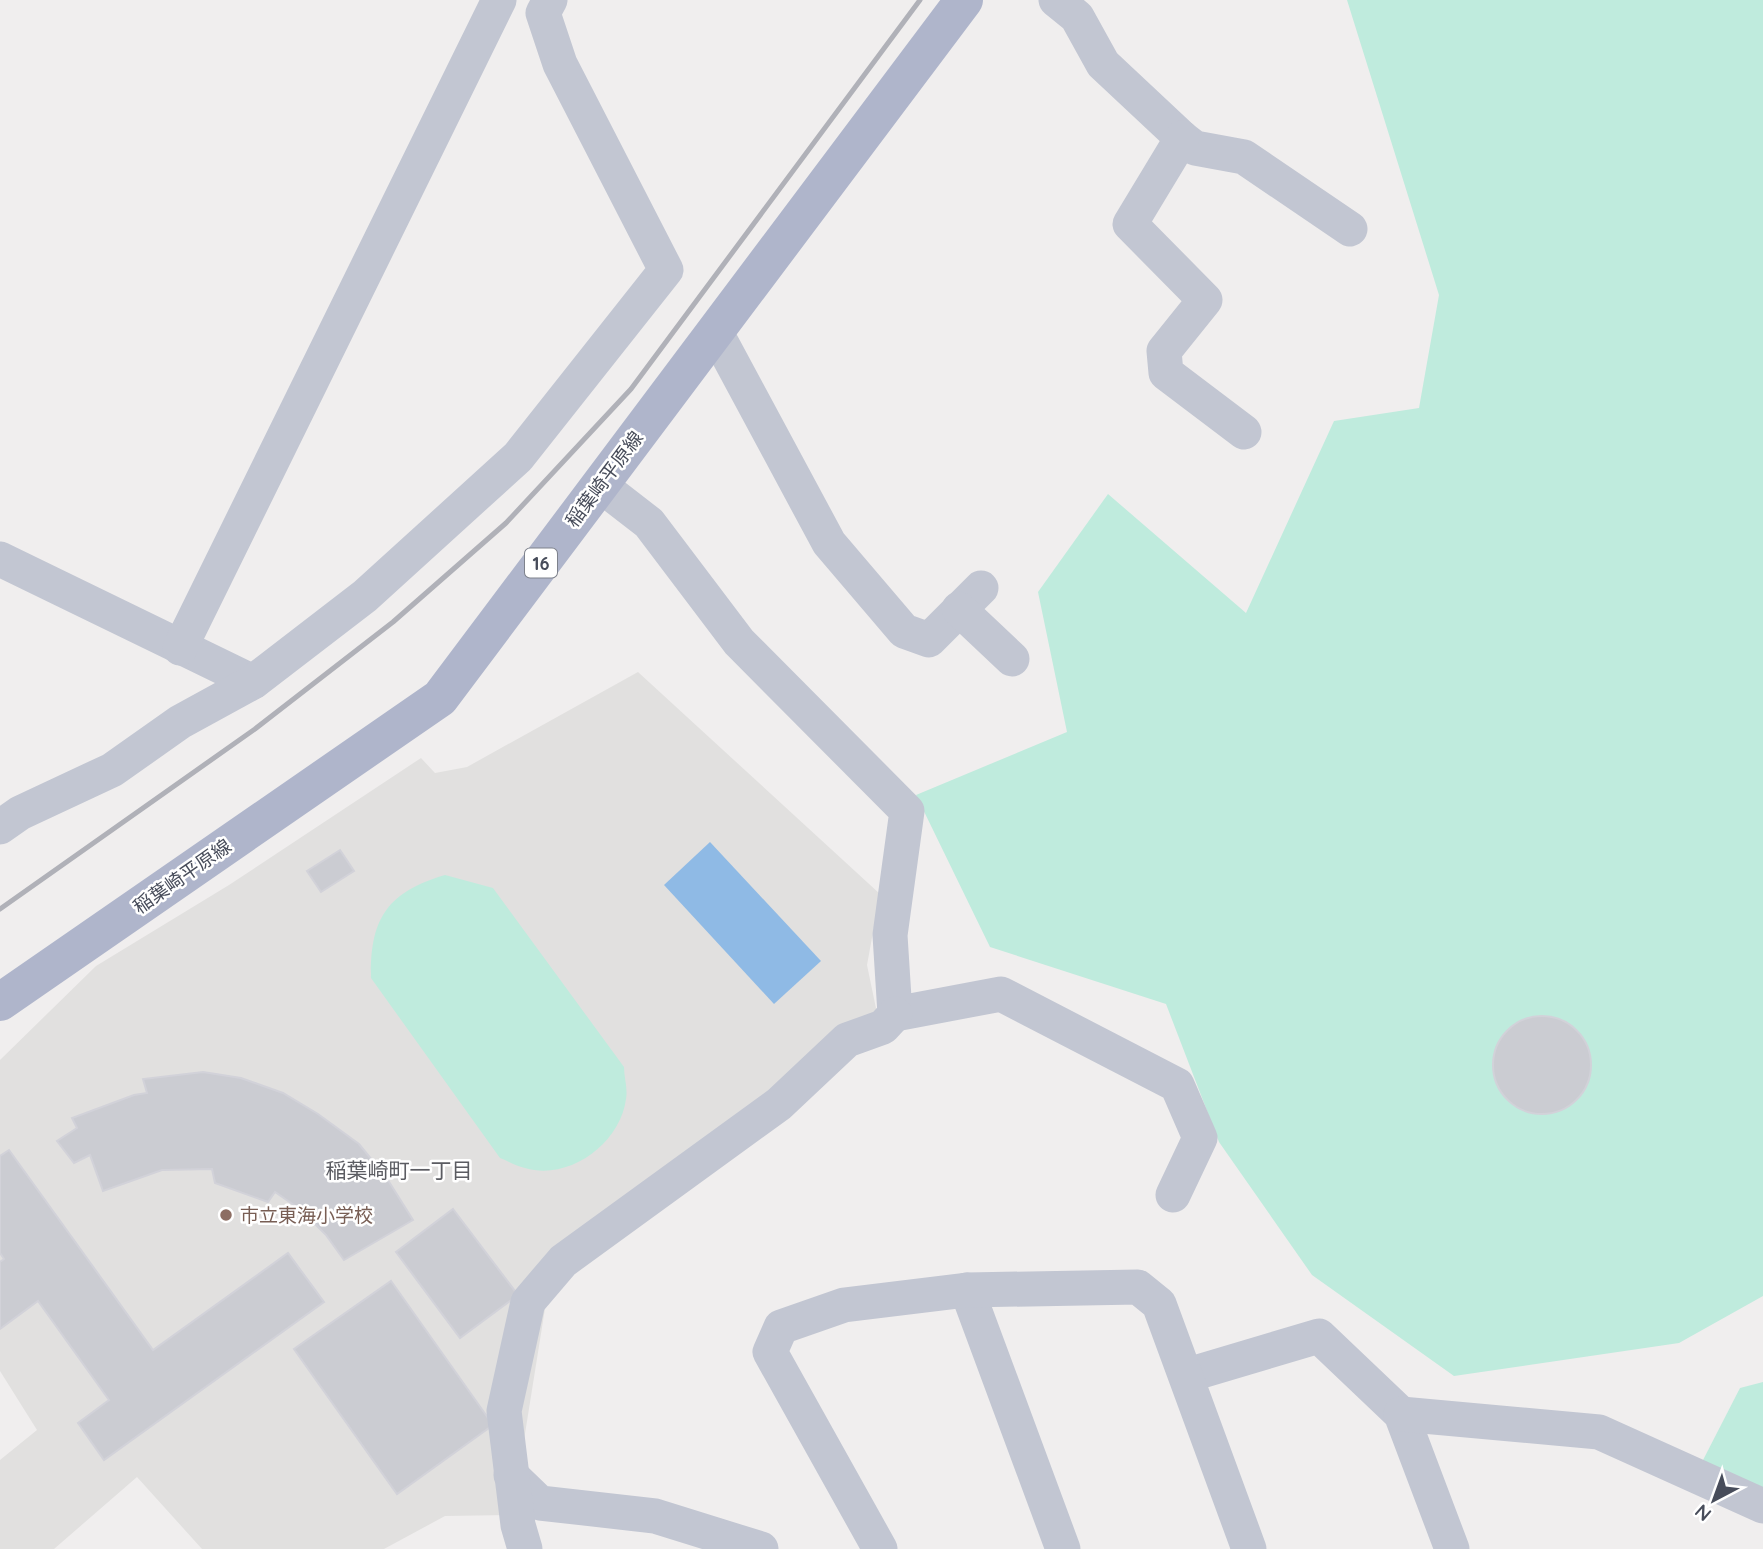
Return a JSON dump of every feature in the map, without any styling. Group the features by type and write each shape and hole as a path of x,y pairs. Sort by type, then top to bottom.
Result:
{"main road":[{"name":"稲葉崎平原線","path":"0,1002 440,698 964,0"}],"street":[{"path":"180,648 499,0"},
{"path":"7,814 112,770 180,722 253,682 365,596 518,457 666,270 560,64 543,13 550,0"},
{"path":"1056,0 1077,17 1103,64 1181,138 1195,148 1244,157 1350,229"},
{"path":"1181,138 1130,224 1205,300 1164,351 1166,373 1244,432"},
{"path":"715,331 829,543 904,631 929,640 970,599 1012,659"},
{"path":"600,485 649,523 739,642 907,811 890,934 895,1014"},
{"path":"0,559 253,682"},
{"path":"525,1549 511,1475 504,1412 528,1302 534,1292 563,1261 779,1104 847,1040 883,1027 895,1014 1001,994 1177,1085 1200,1138 1173,1195"},
{"path":"880,1549 770,1352 781,1327 844,1305 967,1290 1138,1287 1159,1304 1188,1375 1249,1549"},
{"path":"967,1290 1063,1549"},
{"path":"1188,1375 1319,1336 1401,1414 1452,1549"},
{"path":"1401,1414 1599,1432 1763,1506"},
{"path":"511,1475 540,1503 654,1516 761,1549"}],"shaded area":[{"path":"638,672 880,894 867,965 878,1018 547,1296 512,1515 445,1516 384,1549 202,1549 137,1477 54,1549 0,1549 0,1460 37,1430 0,1371 0,1060 96,966 229,885 421,758 435,773 467,767"}],"green space":[{"path":"1347,0 1763,0 1763,1296 1679,1343 1454,1376 1312,1275 1219,1142 1166,1004 990,947 916,795 1067,732 1038,592 1108,494 1246,613 1334,421 1419,408 1439,295"},
{"path":"445,875 493,888 624,1067 626,1095 622,1115 614,1131 590,1155 575,1164 542,1171 500,1158 371,978 374,939 386,911 409,890"},
{"path":"1763,1382 1763,1489 1702,1462 1740,1388"}],"water":[{"path":"710,842 821,961 774,1004 664,885"}],"building":[{"path":"340,850 354,871 321,892 307,871"},
{"path":"1542,1016 1561,1019 1577,1030 1588,1046 1591,1065 1588,1084 1577,1100 1561,1111 1542,1114 1523,1111 1507,1100 1496,1084 1493,1065 1496,1046 1507,1030 1523,1019"},
{"path":"203,1072 241,1078 283,1093 318,1114 359,1144 386,1177 413,1220 344,1260 326,1235 301,1210 275,1192 268,1202 215,1183 212,1169 162,1170 103,1191 90,1155 74,1163 57,1141 77,1128 72,1118 134,1095 147,1093 143,1079"},
{"path":"9,1150 153,1350 288,1253 324,1302 104,1460 78,1423 109,1400 38,1301 0,1329 0,1262 4,1259 0,1253 0,1156"},
{"path":"453,1209 518,1295 460,1338 396,1252"},
{"path":"391,1281 493,1425 397,1494 294,1349"}],"railway":[{"path":"0,909 255,729 393,622 506,523 631,389 920,0"}],"place":[{"name":"市立東海小学校","path":"226,1215"}],"district":[{"name":"稲葉崎町一丁目","path":"399,1170"}]}
